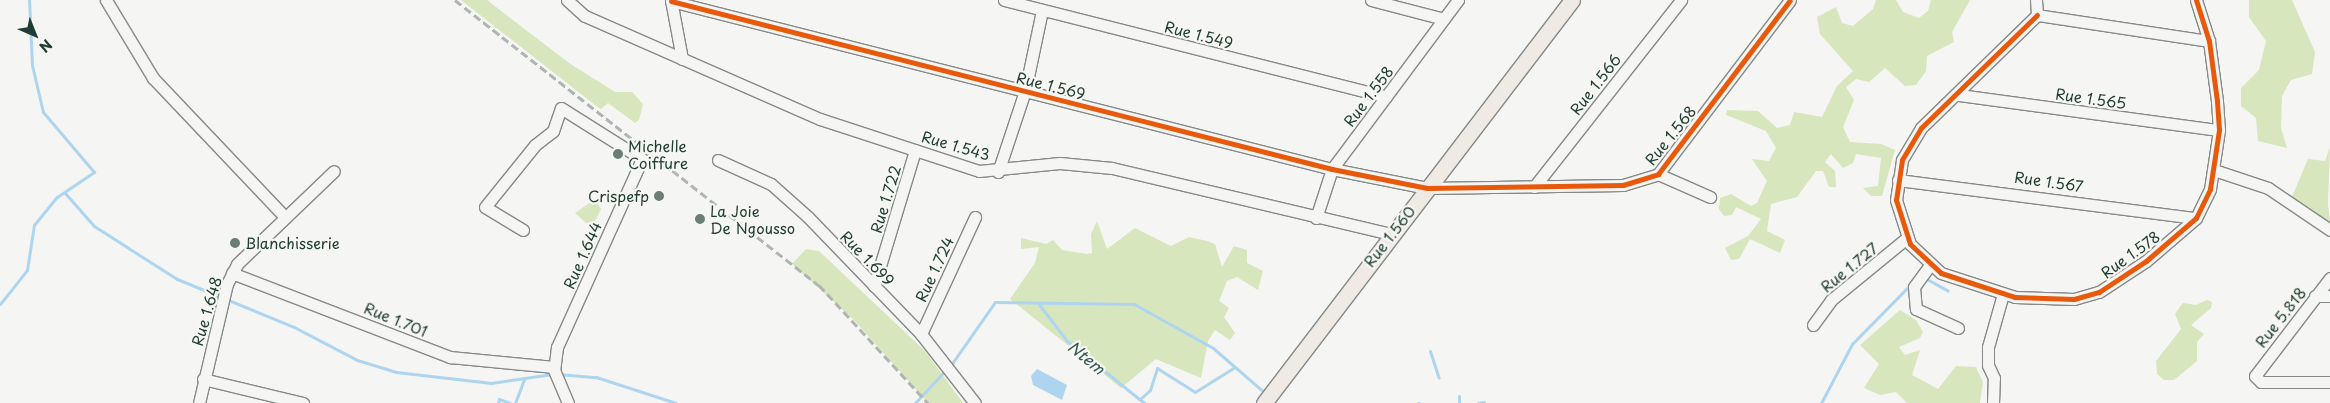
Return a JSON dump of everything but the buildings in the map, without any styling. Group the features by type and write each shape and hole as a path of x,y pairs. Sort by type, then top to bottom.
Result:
{"main road":[{"name":"Rue 1.560","path":"1264,403 1391,234 1572,0"}],"street":[{"path":"106,0 153,78 284,216"},
{"name":"Rue 1.543","path":"567,0 585,16 820,119 979,170 998,172 1060,163 1112,168 1316,218 1391,234"},
{"path":"582,0 585,16"},
{"path":"671,0 682,60"},
{"name":"Rue 1.569","path":"671,0 1332,169 1427,188"},
{"name":"Rue 1.549","path":"1004,0 1386,97"},
{"path":"1372,0 1444,19"},
{"name":"Rue 1.558","path":"1316,218 1332,169 1458,0"},
{"name":"Rue 1.566","path":"1534,187 1681,0"},
{"name":"Rue 1.568","path":"1427,188 1623,185 1658,174 1790,0"},
{"path":"2036,0 2037,15 2209,41"},
{"name":"Rue 1.578","path":"2037,15 1916,136 1902,160 1896,200 1908,237 1930,265 1960,282 2003,294 2074,300 2099,292 2125,278 2196,218 2210,189 2219,130 2209,41 2196,0"},
{"path":"998,172 1025,91 1042,10"},
{"name":"Rue 1.565","path":"1959,95 2219,130"},
{"name":"Rue 1.644","path":"523,230 485,207 535,145 553,131 561,108 642,159 557,347 555,372"},
{"name":"Rue 1.722","path":"874,286 915,150"},
{"name":"Rue 1.699","path":"718,160 771,184 921,334 975,403"},
{"path":"2214,170 2268,188 2330,230"},
{"name":"Rue 1.648","path":"199,403 203,379 232,273 254,242 334,171"},
{"path":"1658,174 1710,197"},
{"name":"Rue 1.567","path":"1898,180 2196,218"},
{"name":"Rue 1.724","path":"921,334 975,217"},
{"name":"Rue 1.727","path":"1813,325 1831,300 1908,237"},
{"path":"1930,265 1914,287 1916,309 1958,328"},
{"name":"Rue 1.701","path":"232,273 450,357 555,372"},
{"name":"Rue 5.818","path":"2330,278 2255,376 2261,382 2330,382"},
{"path":"1993,403 1994,378 1988,365 1988,347 2003,294"},
{"path":"2315,296 2330,296"},
{"path":"555,372 568,403"},
{"path":"203,379 303,403"}],"green space":[{"path":"461,0 487,0 569,63 615,92 632,92 643,104 639,120 635,123 608,103 601,109 595,105"},
{"path":"1876,0 1896,0 1903,12 1919,18 1928,11 1931,0 1970,0 1952,32 1954,42 1927,56 1926,71 1916,85 1905,86 1885,68 1869,82 1856,79 1846,87 1854,100 1843,127 1850,142 1881,144 1895,150 1882,196 1871,196 1863,188 1878,186 1881,158 1856,154 1853,163 1843,168 1831,154 1825,162 1835,171 1836,187 1829,187 1823,171 1816,171 1797,197 1771,204 1767,231 1785,240 1780,253 1750,239 1739,259 1731,260 1725,248 1748,236 1761,219 1736,207 1732,215 1724,216 1719,209 1720,198 1731,194 1751,206 1757,203 1767,181 1752,159 1769,161 1776,148 1766,131 1726,115 1727,110 1758,111 1777,128 1790,125 1794,112 1822,117 1837,86 1853,71 1820,34 1817,17 1836,7 1842,23 1853,26 1873,9"},
{"path":"2249,0 2292,0 2315,52 2312,74 2291,80 2282,96 2281,128 2287,148 2258,141 2256,118 2241,106 2241,88 2259,70 2266,41 2249,17"},
{"path":"2330,147 2328,204 2330,223 2291,199 2308,159 2325,161"},
{"path":"595,199 601,209 595,221 586,223 575,213"},
{"path":"1097,221 1107,249 1135,228 1171,246 1189,237 1215,244 1222,267 1234,246 1247,250 1247,263 1263,271 1258,290 1237,277 1227,281 1219,301 1229,308 1224,317 1235,333 1230,340 1215,330 1208,341 1201,378 1156,359 1121,388 1010,299 1035,263 1039,247 1021,249 1021,238 1046,244 1053,240 1062,250 1092,253 1091,234"},
{"path":"806,249 819,251 925,351 963,403 928,403 855,321 792,264"},
{"path":"2207,300 2212,302 2211,308 2191,325 2204,334 2197,342 2197,361 2174,380 2164,380 2157,374 2156,361 2181,329 2175,314 2183,303 2196,305"},
{"path":"1900,310 1916,320 1923,332 1920,338 1899,347 1905,355 1920,350 1912,375 1938,389 1956,366 1976,367 1983,382 1980,403 1907,403 1896,392 1880,395 1864,388 1879,364 1860,345"}],"water":[{"path":"1037,369 1067,385 1062,400 1033,385 1031,376"}],"waterway":[{"path":"0,304 27,270 34,225 57,197 94,172 43,112 32,65 29,0"},
{"path":"65,193 94,226 177,279 294,327 357,360 396,372 491,383 552,374"},
{"path":"1925,278 1948,291"},
{"path":"1821,403 1852,344 1912,283"},
{"path":"915,403 953,362 995,302 1134,304 1213,348 1265,393"},
{"name":"Ntem","path":"1038,303 1067,341 1144,403"},
{"path":"1430,351 1439,378"},
{"path":"1140,399 1150,390 1157,368 1195,392 1235,367"},
{"path":"558,374 596,377 676,403"},
{"path":"515,403 524,380"},
{"path":"1459,396 1459,403"},
{"path":"498,403 499,399 510,403"},
{"path":"1478,403 1484,402"}],"railway":[{"path":"455,0 819,285 928,403"}],"cycle path":[{"path":"671,1 1332,169 1427,188 1623,185 1658,174 1790,0"},
{"path":"2037,15 1921,128 1902,160 1896,200 1910,244 1941,273 2015,297 2074,299 2099,292 2146,261 2196,218 2210,189 2219,130 2217,101 2209,41 2196,0"}],"place":[{"name":"Michelle Coiffure","path":"618,154"},
{"name":"Crispefp","path":"659,196"},
{"name":"La Joie De Ngousso","path":"700,219"},
{"name":"Blanchisserie","path":"235,243"}]}
